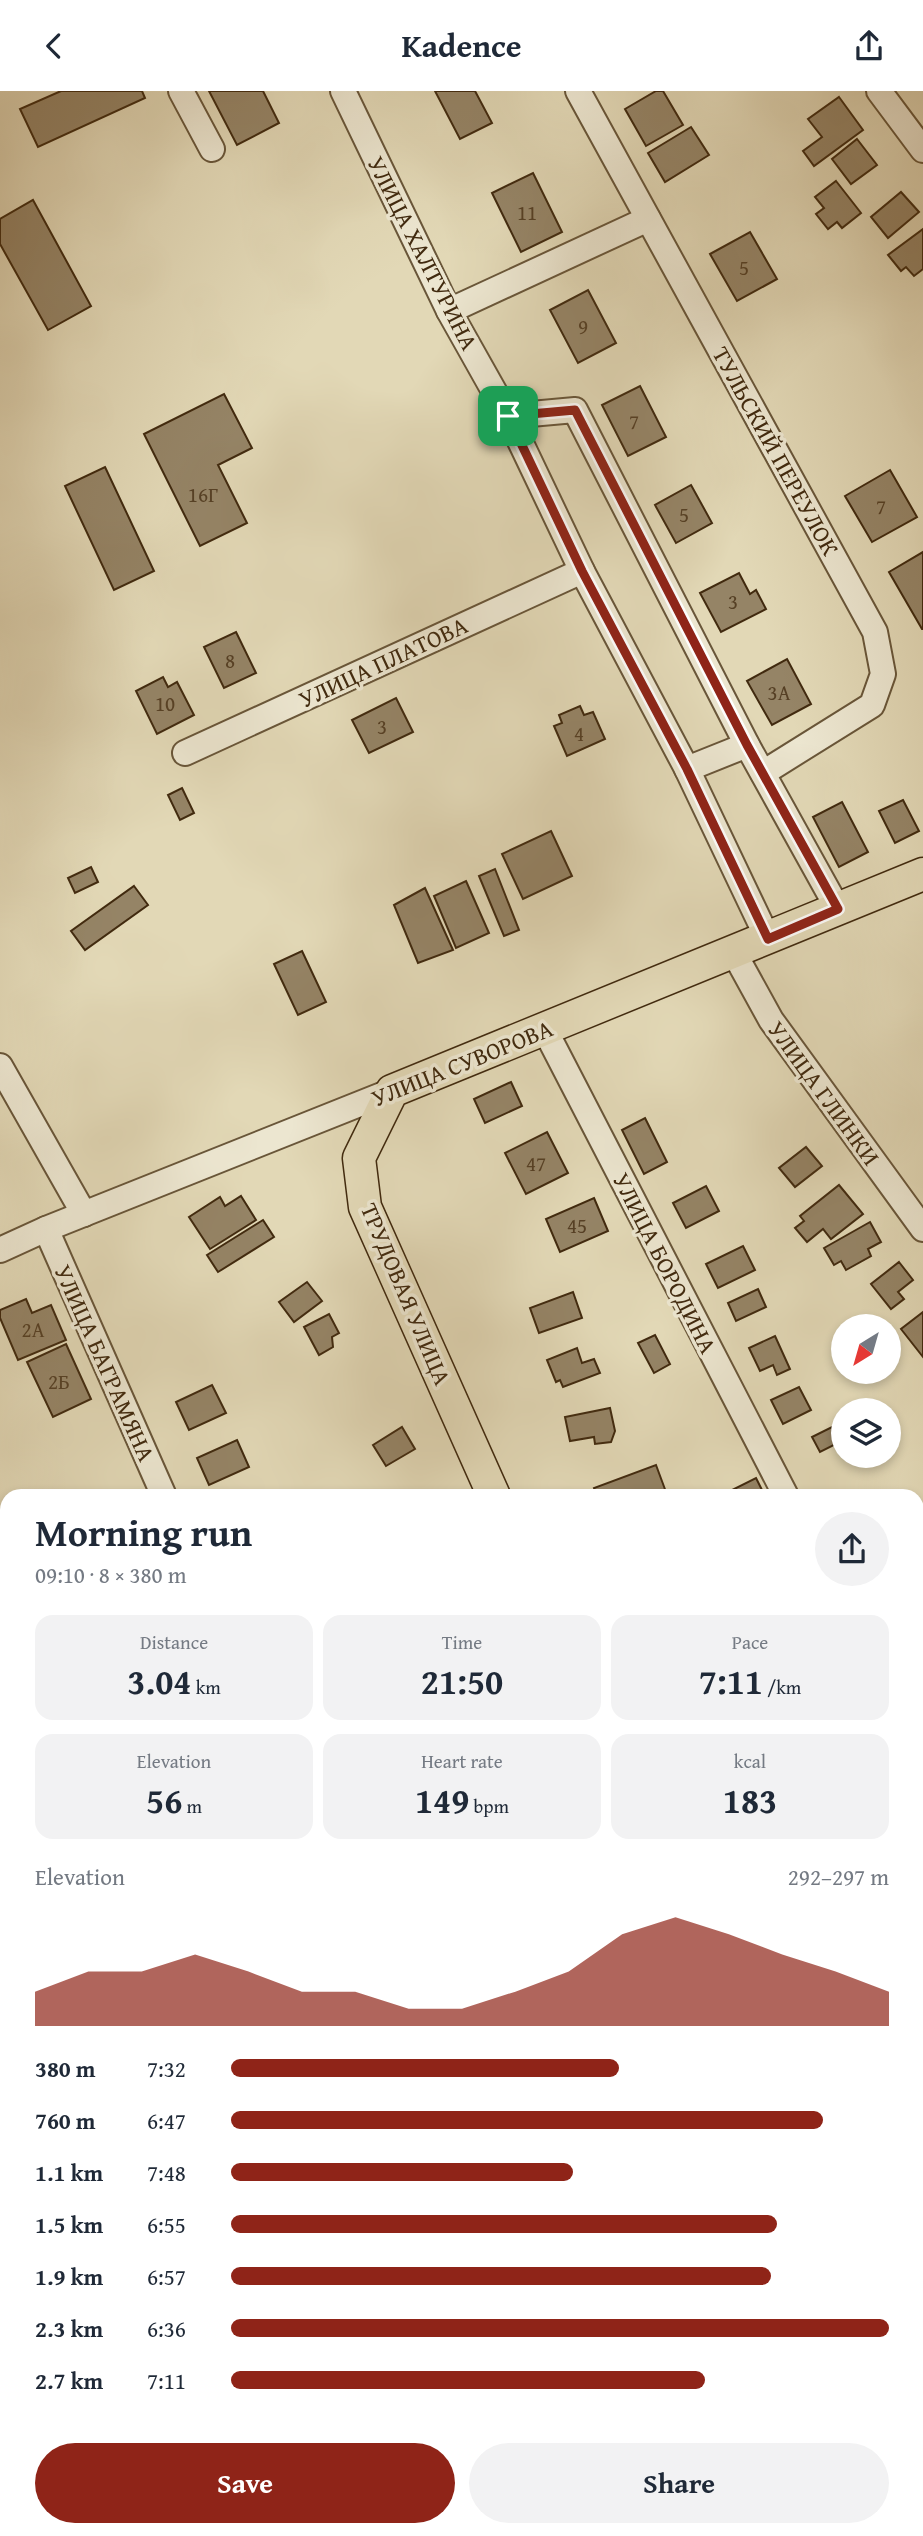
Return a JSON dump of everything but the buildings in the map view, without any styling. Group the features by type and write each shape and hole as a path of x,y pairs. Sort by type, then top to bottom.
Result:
{"main road":[{"name":"УЛИЦА СУВОРОВА","path":"392,1091 923,874"},
{"name":"ТРУДОВАЯ УЛИЦА","path":"392,1091 359,1158 365,1207 491,1489"}],"street":[{"path":"181,91 212,149"},
{"name":"УЛИЦА ХАЛТУРИНА","path":"343,91 449,311 508,416 582,571 687,769 768,939"},
{"name":"ТУЛЬСКИЙ ПЕРЕУЛОК","path":"578,91 875,632 883,674 872,705 763,773"},
{"path":"879,91 923,150"},
{"path":"449,311 648,219"},
{"path":"508,416 575,410 747,745 838,909"},
{"name":"УЛИЦА ПЛАТОВА","path":"185,753 582,571"},
{"path":"687,769 747,745"},
{"name":"УЛИЦА ГЛИНКИ","path":"733,951 771,1020 923,1229"},
{"name":"УЛИЦА БОРОДИНА","path":"545,1030 782,1489"},
{"path":"0,1066 84,1214"},
{"name":"УЛИЦА СУВОРОВА","path":"0,1250 46,1229 392,1091"},
{"name":"УЛИЦА БАГРАМЯНА","path":"46,1229 161,1489"}],"route":[{"path":"575,410 747,745 838,909 768,939 687,769 582,571 508,416 575,410"}]}
